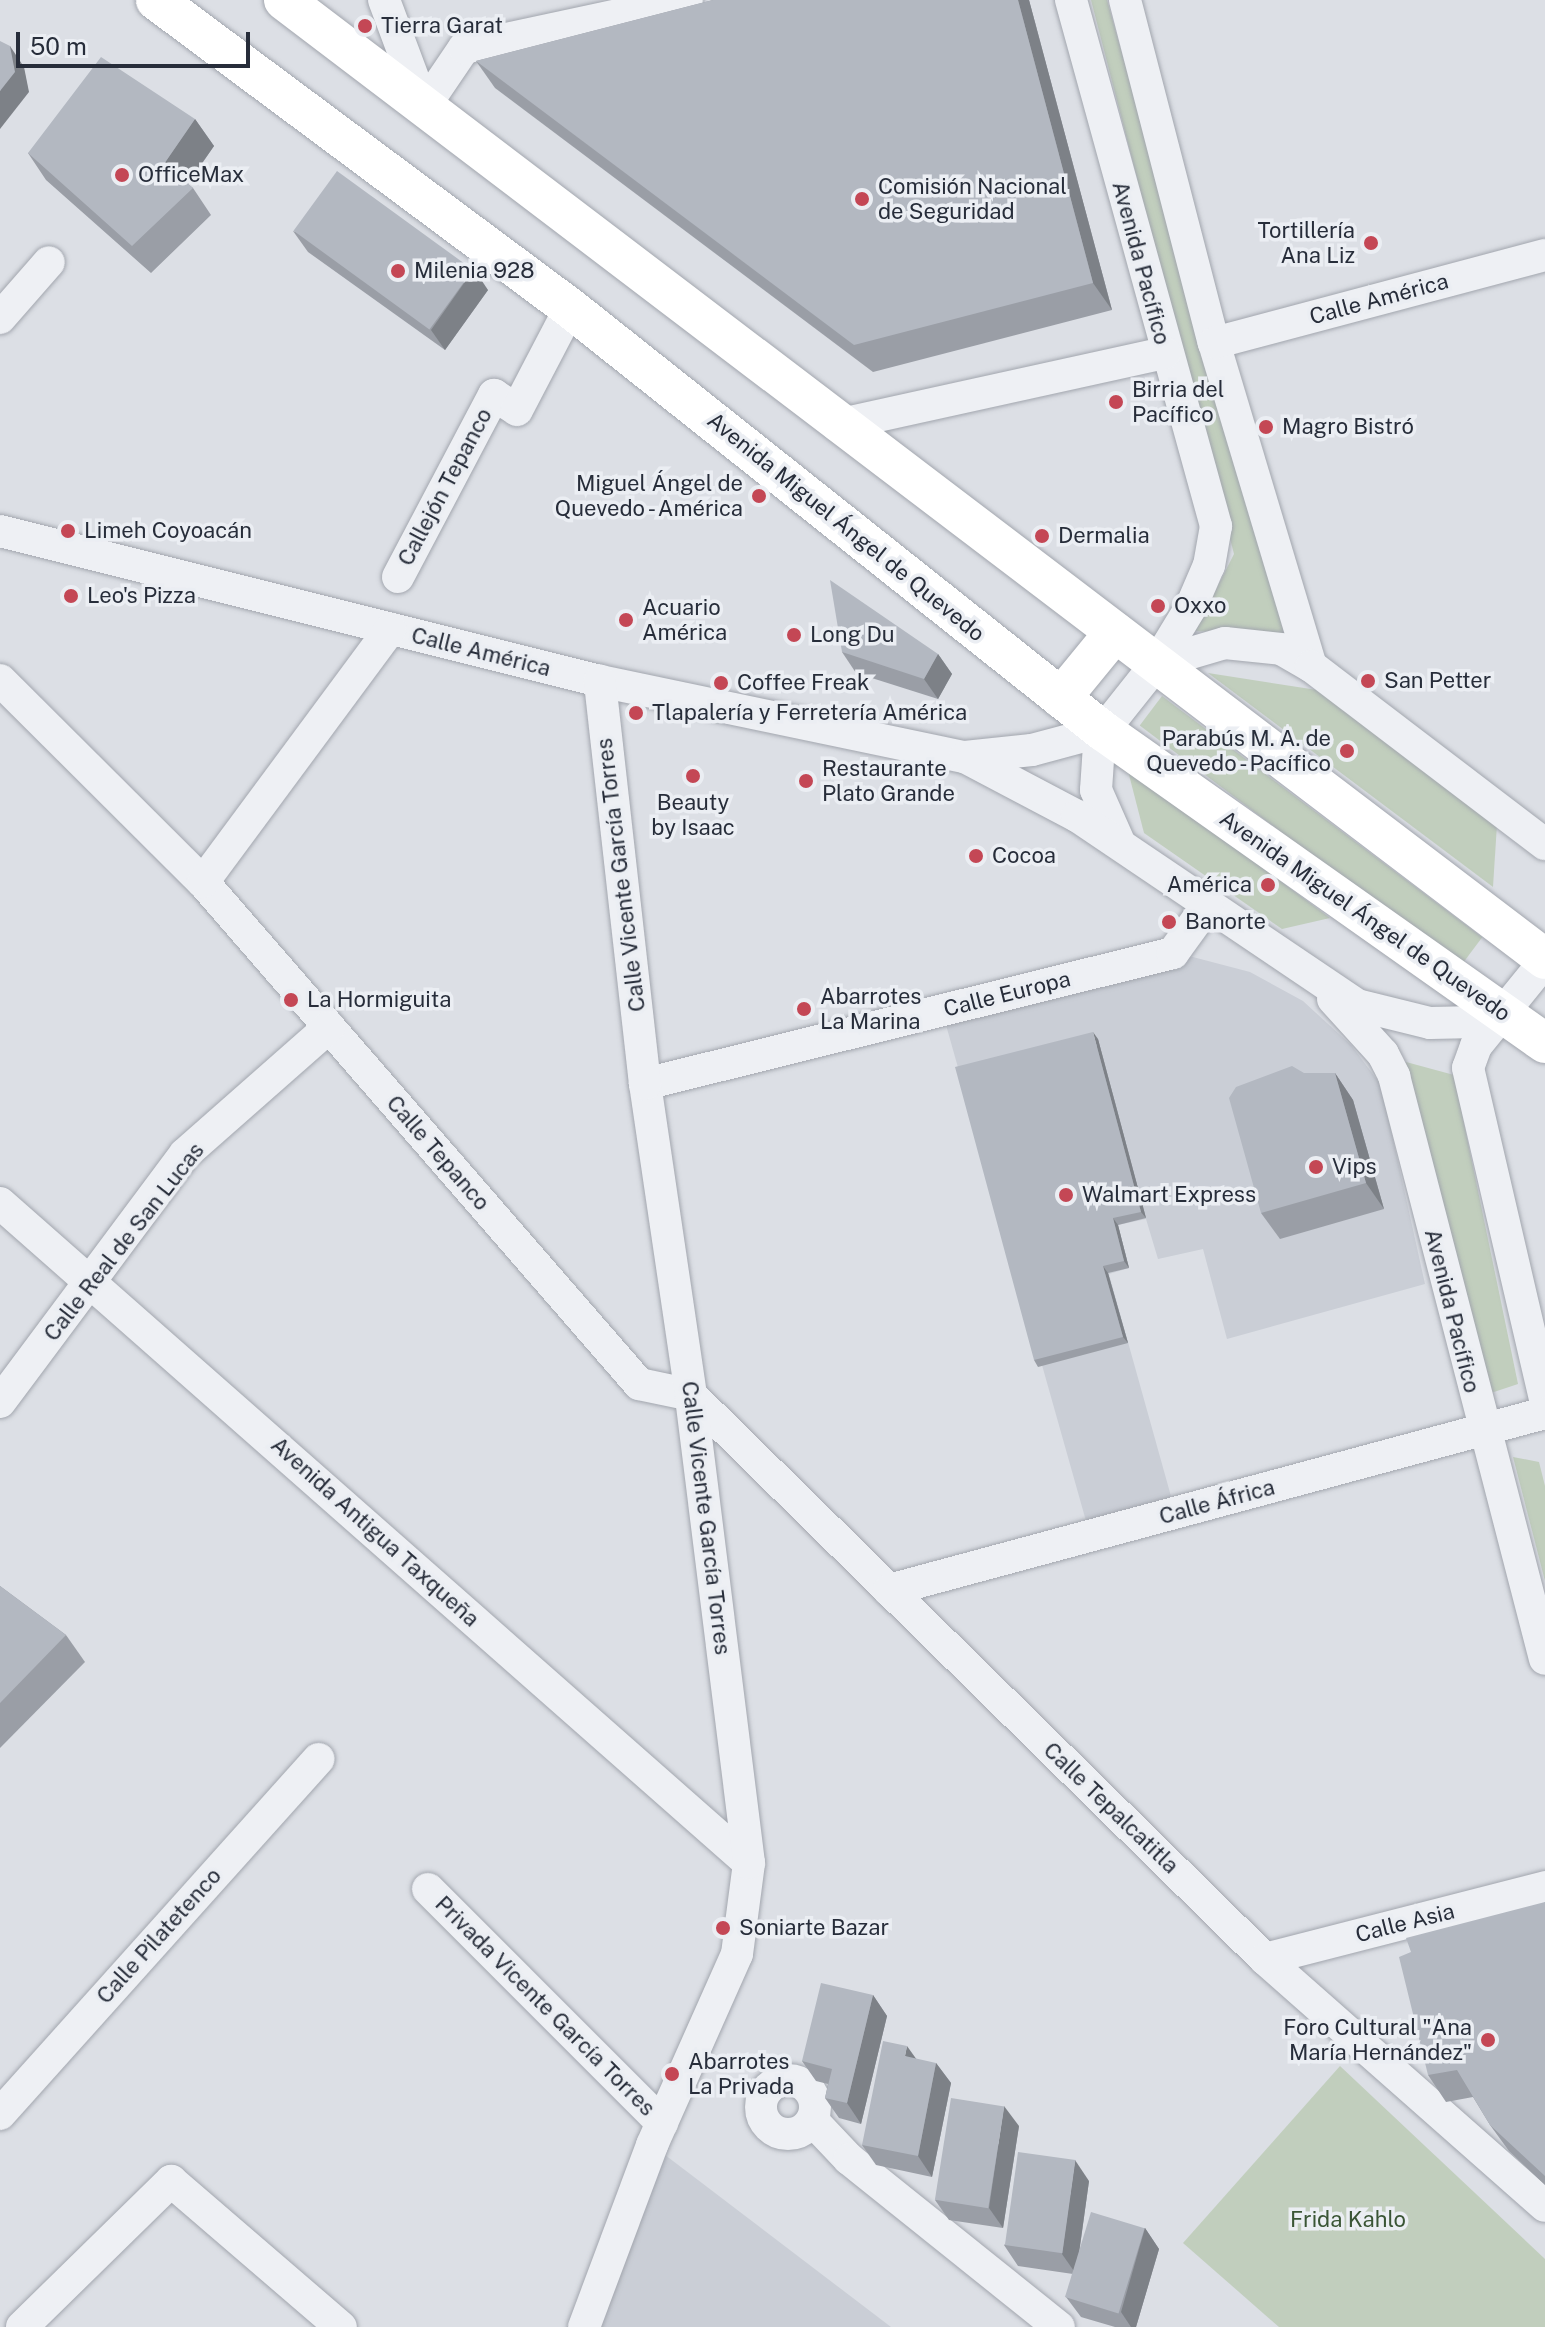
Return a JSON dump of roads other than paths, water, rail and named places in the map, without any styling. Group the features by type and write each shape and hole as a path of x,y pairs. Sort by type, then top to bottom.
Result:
{"main road":[{"name":"Avenida Miguel Ángel de Quevedo","path":"156,0 570,308 1103,731 1545,1043"},
{"path":"284,0 837,425 1157,663 1545,960"},
{"path":"1061,698 1115,632"}],"street":[{"path":"384,0 424,107"},
{"path":"424,107 464,48 687,0"},
{"name":"Avenida Pacífico","path":"1071,0 1165,353 1216,526 1203,579 1157,663 1103,731"},
{"path":"1125,0 1214,343 1311,666"},
{"name":"Calle América","path":"1214,343 1545,255"},
{"path":"0,318 49,262"},
{"name":"Callejón Tepanco","path":"398,577 494,395 517,410 570,308"},
{"path":"837,425 1165,353"},
{"name":"Calle América","path":"0,531 600,681 965,757 1077,816 1321,984 1367,1009 1410,1020 1478,1022 1504,1013"},
{"path":"203,882 390,629"},
{"path":"1157,663 1194,648 1239,642 1281,649 1311,666 1545,844"},
{"name":"Calle Tepanco","path":"0,680 203,882 639,1384 691,1395"},
{"name":"Calle Vicente García Torres","path":"584,2327 662,2123 737,1954 749,1863 691,1395 645,1084 600,681"},
{"name":"Calle América","path":"965,757 1032,750 1103,731 1096,790 1123,847"},
{"name":"Calle Europa","path":"645,1084 1173,953 1207,906"},
{"path":"1545,960 1476,1046 1468,1068 1545,1400"},
{"name":"Avenida Pacífico","path":"1321,984 1383,1054 1394,1076 1482,1431 1545,1659"},
{"name":"Calle Real de San Lucas","path":"0,1402 185,1154 329,1027"},
{"name":"Avenida Antigua Taxqueña","path":"0,1203 749,1863"},
{"name":"Calle Tepalcatitla","path":"691,1395 1265,1959 1545,2206"},
{"name":"Calle África","path":"889,1590 1545,1413"},
{"name":"Calle Pilatetenco","path":"0,2114 319,1759"},
{"name":"Calle Asia","path":"1265,1959 1545,1887"},
{"name":"Privada Vicente García Torres","path":"428,1889 662,2123"},
{"path":"812,2120 849,2159 1059,2327"},
{"path":"22,2327 171,2181 341,2327"}],"place":[{"name":"Tierra Garat","path":"365,26"},
{"name":"OfficeMax","path":"122,175"},
{"name":"Comisión Nacional de Seguridad","path":"862,199"},
{"name":"Tortillería Ana Liz","path":"1371,243"},
{"name":"Milenia 928","path":"398,271"},
{"name":"Birria del Pacífico","path":"1116,402"},
{"name":"Magro Bistró","path":"1266,427"},
{"name":"Miguel Ángel de Quevedo - América","path":"759,496"},
{"name":"Limeh Coyoacán","path":"68,531"},
{"name":"Dermalia","path":"1042,536"},
{"name":"Leo's Pizza","path":"71,596"},
{"name":"Oxxo","path":"1158,606"},
{"name":"Acuario América","path":"626,620"},
{"name":"Long Du","path":"794,635"},
{"name":"San Petter","path":"1368,681"},
{"name":"Coffee Freak","path":"721,683"},
{"name":"Tlapalería y Ferretería América","path":"636,713"},
{"name":"Parabús M. A. de Quevedo - Pacífico","path":"1347,751"},
{"name":"Beauty by Isaac","path":"693,776"},
{"name":"Restaurante Plato Grande","path":"806,781"},
{"name":"Cocoa","path":"976,856"},
{"name":"América","path":"1268,885"},
{"name":"Banorte","path":"1169,922"},
{"name":"La Hormiguita","path":"291,1000"},
{"name":"Abarrotes La Marina","path":"804,1009"},
{"name":"Vips","path":"1316,1167"},
{"name":"Walmart Express","path":"1066,1195"},
{"name":"Soniarte Bazar","path":"723,1928"},
{"name":"Foro Cultural \"Ana María Hernández\"","path":"1488,2040"},
{"name":"Abarrotes La Privada","path":"672,2074"}],"park label":[{"name":"Frida Kahlo","path":"1348,2220"}]}
